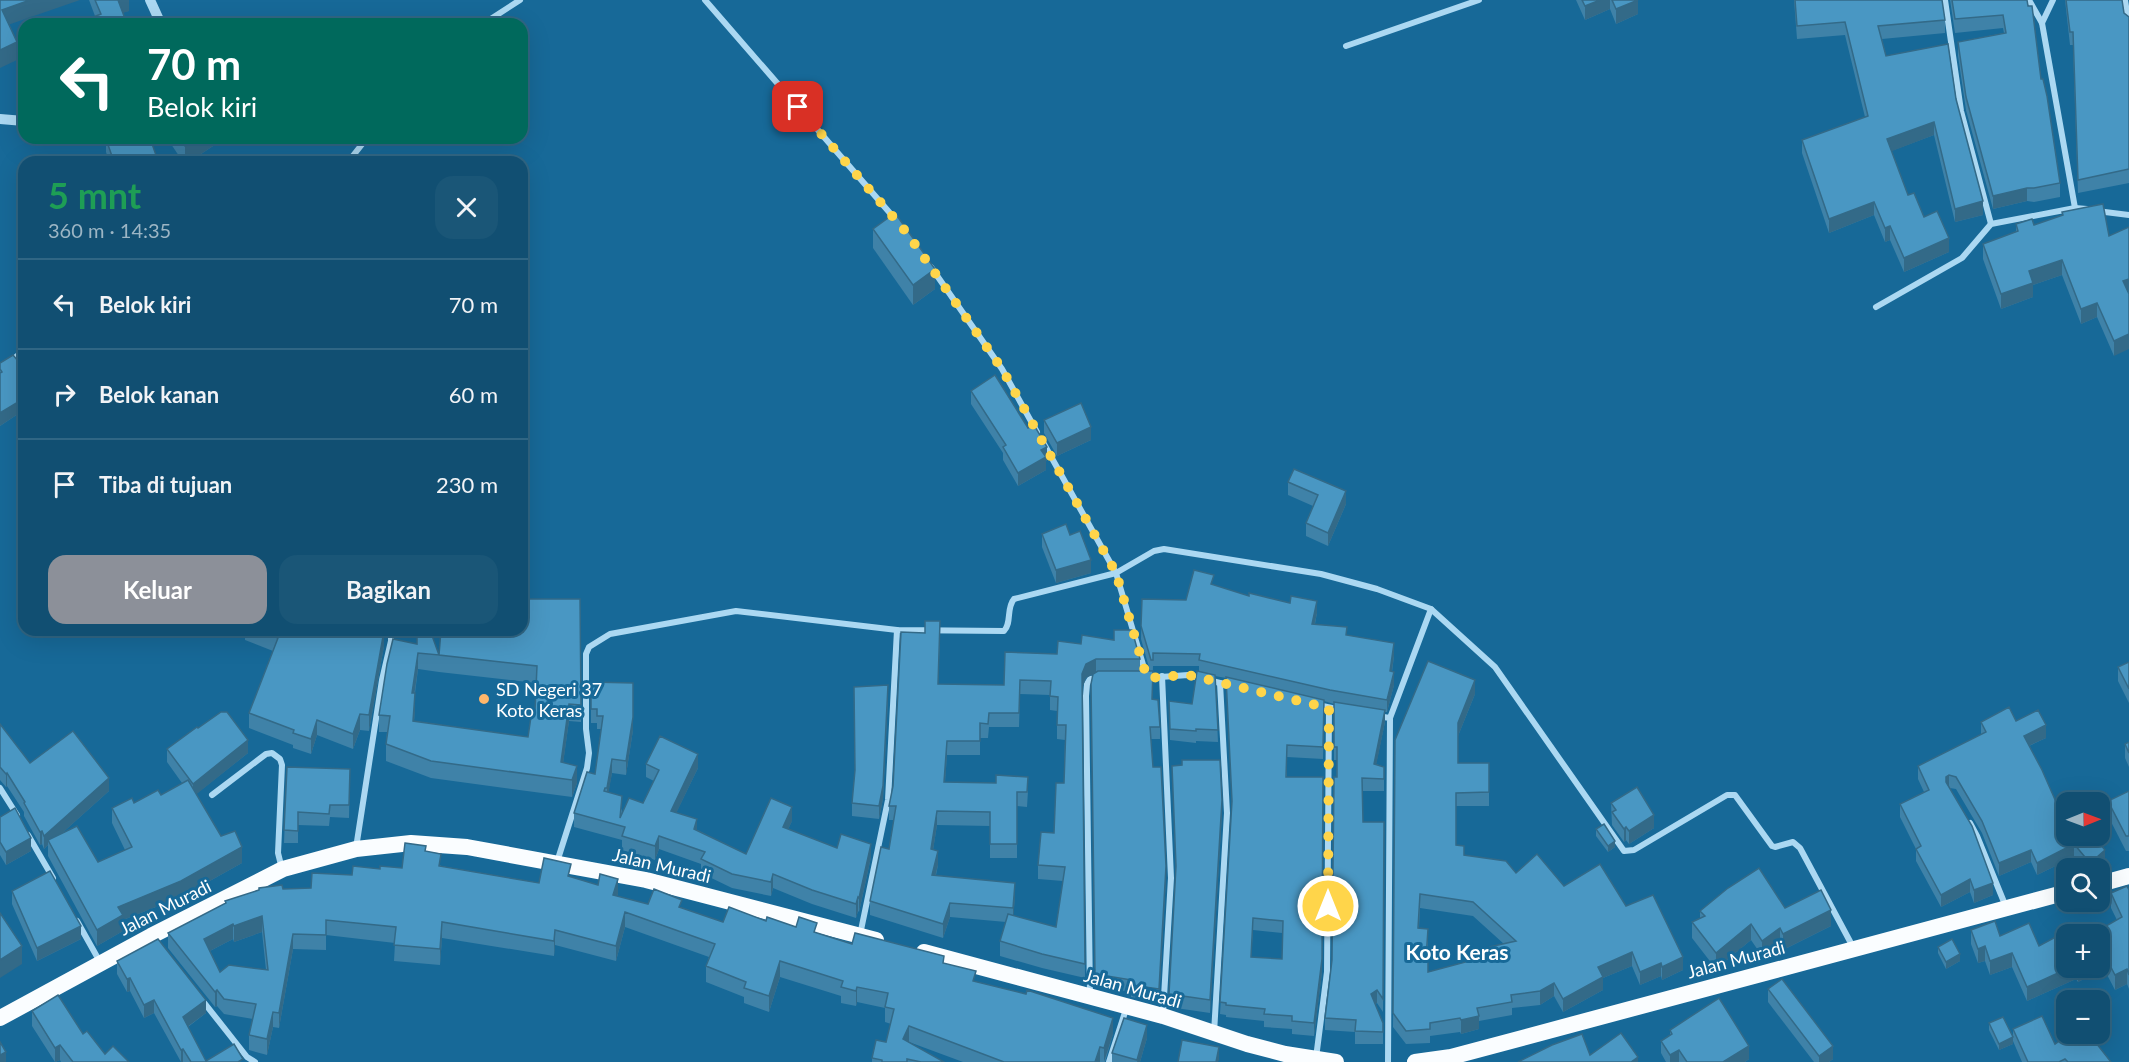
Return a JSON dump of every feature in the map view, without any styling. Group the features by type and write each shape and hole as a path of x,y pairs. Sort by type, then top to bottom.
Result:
{"highway":[{"name":"Jalan Muradi","path":"0,1018 101,963 155,941 283,869 356,849 411,843 456,846 556,862 646,880 1127,1006 1276,1051 1336,1062"},
{"path":"2110,881 2129,876"},
{"name":"Jalan Muradi","path":"1415,1062 1451,1057 2056,895"}],"street":[{"path":"150,0 158,18"},
{"path":"492,18 520,0"},
{"path":"705,0 899,224"},
{"path":"1346,46 1479,0"},
{"path":"1944,0 1961,111 1991,224"},
{"path":"2029,0 2042,23 2075,208"},
{"path":"2042,23 2053,0"},
{"path":"2125,0 2129,25"},
{"path":"0,119 18,120"},
{"path":"353,156 362,144"},
{"path":"1876,307 1962,258 1991,224 2075,208 2129,215"},
{"path":"927,262 1002,369 1116,573 1147,678"},
{"path":"0,370 18,355"},
{"path":"556,862 587,768 589,753 586,729 586,654 589,647 610,634 736,611 897,630 1004,631 1008,627 1009,606 1014,598 1116,573 1154,551 1164,549 1321,574 1377,589 1431,609 1495,667 1624,851 1634,850 1727,795 1735,795 1774,847 1793,842 1800,848 1853,948"},
{"path":"1388,1062 1390,718 1431,609"},
{"path":"860,936 888,800 897,630"},
{"path":"356,849 391,636"},
{"path":"1137,678 1188,675 1242,688"},
{"path":"1162,676 1171,878 1163,1016"},
{"path":"1090,996 1086,696 1090,679 1107,678"},
{"path":"1214,1032 1227,813 1220,683"},
{"path":"1307,703 1349,711"},
{"path":"1316,1060 1327,972 1329,708"},
{"path":"1369,715 1390,718"},
{"path":"212,795 266,754 272,753 280,759 278,853 283,869"},
{"path":"0,788 19,818"},
{"path":"1967,818 1977,836 2006,908"},
{"path":"25,828 54,880"},
{"path":"72,911 101,963"},
{"path":"195,992 247,1057 255,1062"},
{"path":"1109,1062 1127,1006"}],"building":[{"path":"0,0 30,0 2,10 17,42 0,50"},
{"path":"95,0 118,0 125,18 91,18 101,14"},
{"path":"1582,0 1600,0 1585,6"},
{"path":"1612,0 1638,0 1616,9"},
{"path":"1795,0 1942,0 1945,20 1878,26 1886,56 1948,44 1956,99 1983,201 1955,209 1934,122 1887,139 1908,195 1914,193 1924,217 1937,211 1949,238 1904,258 1890,226 1885,228 1874,202 1829,219 1802,140 1868,116 1845,22 1797,26"},
{"path":"1952,0 2027,0 2028,6 2032,6 2041,79 2043,79 2047,96 2060,183 1993,196 1966,97 1958,42 2006,33 2003,15 1955,19"},
{"path":"2066,0 2122,0 2124,13 2129,17 2129,169 2078,180 2073,32 2070,32"},
{"path":"108,144 152,144 156,156 112,156"},
{"path":"2103,204 2109,236 2129,227 2129,279 2123,281 2129,294 2129,334 2114,341 2097,303 2081,309 2062,260 2029,271 2033,283 2001,294 1983,244 2018,231 2016,224 2032,219 2034,225 2063,215 2062,212"},
{"path":"895,213 935,269 913,285 873,229"},
{"path":"13,355 18,361 18,402 0,413 0,373 2,372 0,363"},
{"path":"995,375 1028,428 1034,425 1047,447 1041,450 1046,457 1018,473 1003,447 1006,445 971,391"},
{"path":"1081,403 1091,427 1057,443 1044,420"},
{"path":"1294,469 1346,491 1328,533 1306,523 1318,495 1288,482"},
{"path":"1066,524 1070,535 1080,531 1091,560 1056,570 1042,534"},
{"path":"1194,570 1214,575 1211,584 1249,596 1249,593 1290,603 1291,596 1317,601 1312,624 1347,627 1346,635 1394,643 1390,671 1394,672 1387,700 1330,690 1199,660 1200,654 1153,653 1153,660 1151,660 1141,626 1142,599 1186,600"},
{"path":"528,599 580,599 581,705 569,704 561,762 577,766 572,780 431,761 386,744 390,716 379,715 393,639 417,644 417,636 432,636 439,655 441,636 528,636","holes":["418,653 537,666 535,711 532,710 528,737 413,721 415,693 412,693"]},
{"path":"925,621 940,621 938,684 1004,685 1005,652 1057,654 1058,641 1081,644 1082,635 1114,640 1114,630 1132,630 1140,659 1096,659 1086,664 1082,674 1085,964 1000,941 1008,914 1056,927 1065,867 1038,865 1041,832 1054,833 1056,783 1064,783 1066,725 1057,725 1058,697 1050,696 1051,681 1020,680 1019,713 989,713 988,724 980,723 980,741 947,741 944,782 996,783 996,775 1028,777 1027,792 1017,792 1017,844 990,844 990,812 937,811 931,849 938,851 932,875 1015,883 1013,908 950,903 943,924 870,901 881,847 889,849 896,806 889,806 893,786 901,632 925,633"},
{"path":"273,636 383,636 369,715 360,714 353,734 317,720 311,739 249,713 278,638"},
{"path":"1428,661 1475,680 1458,723 1458,763 1489,763 1489,792 1456,793 1456,845 1464,846 1464,855 1506,861 1516,873 1537,854 1564,886 1600,864 1626,906 1653,895 1683,957 1662,967 1661,963 1640,972 1632,952 1598,967 1603,977 1563,999 1554,983 1540,991 1511,995 1512,1002 1477,1008 1479,1016 1430,1023 1430,1029 1406,1031 1393,1013 1395,740","holes":["1420,894 1473,902 1516,941 1471,951 1473,960 1428,972 1428,959 1426,959 1428,929 1418,928"]},
{"path":"2129,662 2129,689 2118,667"},
{"path":"1098,671 1153,671 1152,699 1158,700 1160,727 1150,727 1153,767 1161,767 1166,866 1159,989 1131,985 1132,980 1095,974 1091,684 1093,674"},
{"path":"1197,671 1215,675 1218,730 1170,729 1169,701 1192,704"},
{"path":"1226,677 1324,700 1323,747 1287,745 1286,777 1323,777 1322,959 1314,1023 1292,1021 1292,1016 1264,1014 1265,1009 1226,1005 1220,1002 1232,801","holes":["1253,918 1283,921 1282,959 1251,957"]},
{"path":"591,682 633,683 633,717 626,761 612,759 607,788 604,791 622,796 620,818 629,798 643,803 659,770 646,764 660,736 698,754 671,811 697,819 694,829 746,854 771,798 792,807 783,827 837,848 841,834 871,844 856,904 773,874 771,882 732,874 701,859 705,852 659,836 655,846 622,836 625,827 574,813 587,772 595,774 603,716 597,716 597,709 591,709"},
{"path":"888,685 883,786 879,806 852,803 855,770 854,687"},
{"path":"1334,702 1385,710 1374,764 1384,767 1384,779 1362,778 1363,822 1384,822 1383,999 1377,990 1371,994 1383,1023 1383,1032 1355,1031 1356,1020 1325,1018 1332,960 1334,777 1337,777"},
{"path":"2009,707 2016,721 2038,710 2046,725 2024,736 2056,802 2056,846 2070,846 2037,863 2031,850 1999,863 1982,821 1956,777 1949,775 1946,777 1946,782 1972,826 1993,883 1974,890 1970,879 1941,895 1916,849 1921,846 1900,804 1929,790 1918,766 1986,732 1981,722"},
{"path":"221,712 227,712 248,740 193,784 167,749"},
{"path":"0,724 30,763 73,731 109,778 44,836 7,773 0,767"},
{"path":"1182,760 1220,760 1222,800 1210,1000 1169,994 1176,866 1172,766 1182,765"},
{"path":"287,767 350,769 349,805 330,805 329,814 298,812 298,831 284,830"},
{"path":"188,780 221,836 235,831 242,847 181,881 118,907 123,915 97,930 48,840 77,826 98,862 132,847 112,808 132,798 134,803 158,790 161,795"},
{"path":"1637,787 1654,815 1629,831 1626,827 1624,829 1612,812 1616,810 1611,803"},
{"path":"2129,791 2129,836 2126,836 2110,805 2110,800"},
{"path":"15,808 31,838 6,852 0,842 0,817"},
{"path":"1604,824 1615,841 1608,846 1596,829"},
{"path":"405,843 426,846 425,851 441,854 439,866 539,883 544,858 571,864 568,876 598,885 600,874 618,879 613,895 648,904 654,889 682,900 679,907 723,922 729,907 766,921 767,917 796,927 799,917 817,923 814,932 852,944 855,933 944,956 943,963 976,971 973,981 1026,994 1027,990 1113,1018 1104,1048 1100,1047 1095,1062 1004,1062 909,1026 903,1039 944,1062 921,1062 907,1059 907,1062 882,1062 882,1060 872,1058 876,1040 886,1042 894,1009 885,1007 888,993 857,987 856,991 841,987 843,981 780,961 769,996 744,988 746,982 706,966 715,944 625,912 616,946 555,930 554,941 442,922 440,949 394,945 396,927 326,920 326,935 293,934 279,1013 273,1012 267,1039 249,1035 256,1004 224,999 217,990 215,992 168,933 226,903 225,901 259,890 259,888 282,885 283,889 311,888 312,873 352,875 353,866 380,869 380,866 402,868","holes":["262,916 268,970 229,965 220,972 204,939 233,924 234,926"]},
{"path":"2076,846 2102,846 2105,850 2096,858 2086,858"},
{"path":"1759,868 1785,908 1821,890 1831,910 1783,934 1780,928 1762,941 1751,924 1716,953 1692,922 1705,916 1700,911 1728,888"},
{"path":"50,871 81,926 37,948 12,891"},
{"path":"2127,886 2129,890 2129,975 2127,969 2115,975 2110,965 2110,924 2122,917 2111,893"},
{"path":"0,913 22,946 0,960"},
{"path":"1995,921 2000,936 2029,923 2039,946 2056,937 2056,974 2027,987 2012,953 1990,961 1985,946 1978,949 1971,930"},
{"path":"158,939 206,1000 183,1017 206,1061 234,1044 243,1059 238,1062 191,1062 183,1049 181,1050 154,1000 144,1005 130,978 127,979 117,961"},
{"path":"1952,939 1960,954 1946,962 1938,947"},
{"path":"1782,979 1833,1046 1819,1056 1768,989"},
{"path":"58,995 83,1034 87,1031 105,1054 113,1046 129,1062 73,1062 60,1045 55,1048 32,1011"},
{"path":"1719,998 1749,1046 1723,1062 1687,1062 1679,1050 1670,1055 1661,1041 1672,1034 1670,1030"},
{"path":"2042,1016 2055,1044 2097,1044 2111,1062 2068,1062 2065,1059 2059,1062 2028,1062 2013,1029"},
{"path":"2003,1017 2013,1037 1999,1044 1989,1023"},
{"path":"1124,1018 1147,1025 1137,1060 1112,1053"},
{"path":"1621,1033 1638,1057 1631,1062 1518,1062 1552,1045 1582,1034 1590,1055"},
{"path":"1182,1040 1219,1047 1216,1062 1178,1062"},
{"path":"0,1042 6,1052 0,1055"}],"place":[{"name":"SD Negeri 37 Koto Keras","path":"484,699"}],"district":[{"name":"Koto Keras","path":"1457,951"}],"route":[{"path":"798,107 907,233 1002,369 1116,573 1147,678 1188,675 1329,708 1328,906"}]}
